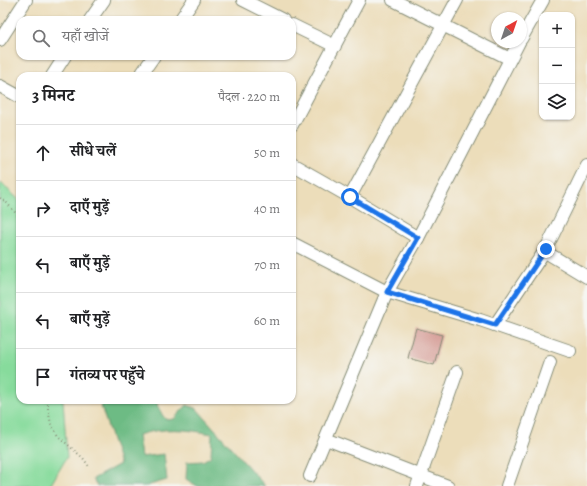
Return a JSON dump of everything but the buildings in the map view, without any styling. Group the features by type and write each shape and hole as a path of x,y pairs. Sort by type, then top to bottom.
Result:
{"street":[{"path":"0,40 26,0"},
{"path":"93,16 104,0"},
{"path":"183,16 194,0"},
{"path":"243,0 275,16"},
{"path":"296,118 359,0"},
{"path":"393,0 510,59"},
{"path":"350,197 457,0"},
{"path":"527,28 543,0"},
{"path":"296,26 335,46"},
{"path":"310,476 387,292 418,238 516,48"},
{"path":"55,72 63,60"},
{"path":"143,72 151,60"},
{"path":"0,86 16,95"},
{"path":"495,325 544,251 587,165"},
{"path":"296,166 418,238"},
{"path":"296,245 387,292 495,325 570,351"},
{"path":"544,251 587,277"},
{"path":"507,486 550,362"},
{"path":"419,481 457,372"},
{"path":"326,439 419,481 448,486"}],"path":[{"path":"0,198 6,202 16,213"},
{"path":"48,404 51,424 58,436 80,454 90,468"}],"green space":[{"path":"0,182 16,197 16,404 63,404 67,457 50,486 0,486"},
{"path":"100,404 157,404 163,416 167,420 174,419 187,405 197,409 265,486 197,486 186,479 187,462 203,461 211,456 212,434 193,431 166,430 147,432 138,435 141,457 164,454 167,480 146,486 97,486 93,479 120,464"}],"route":[{"path":"350,197 418,238 387,292 495,325 546,249"}]}
